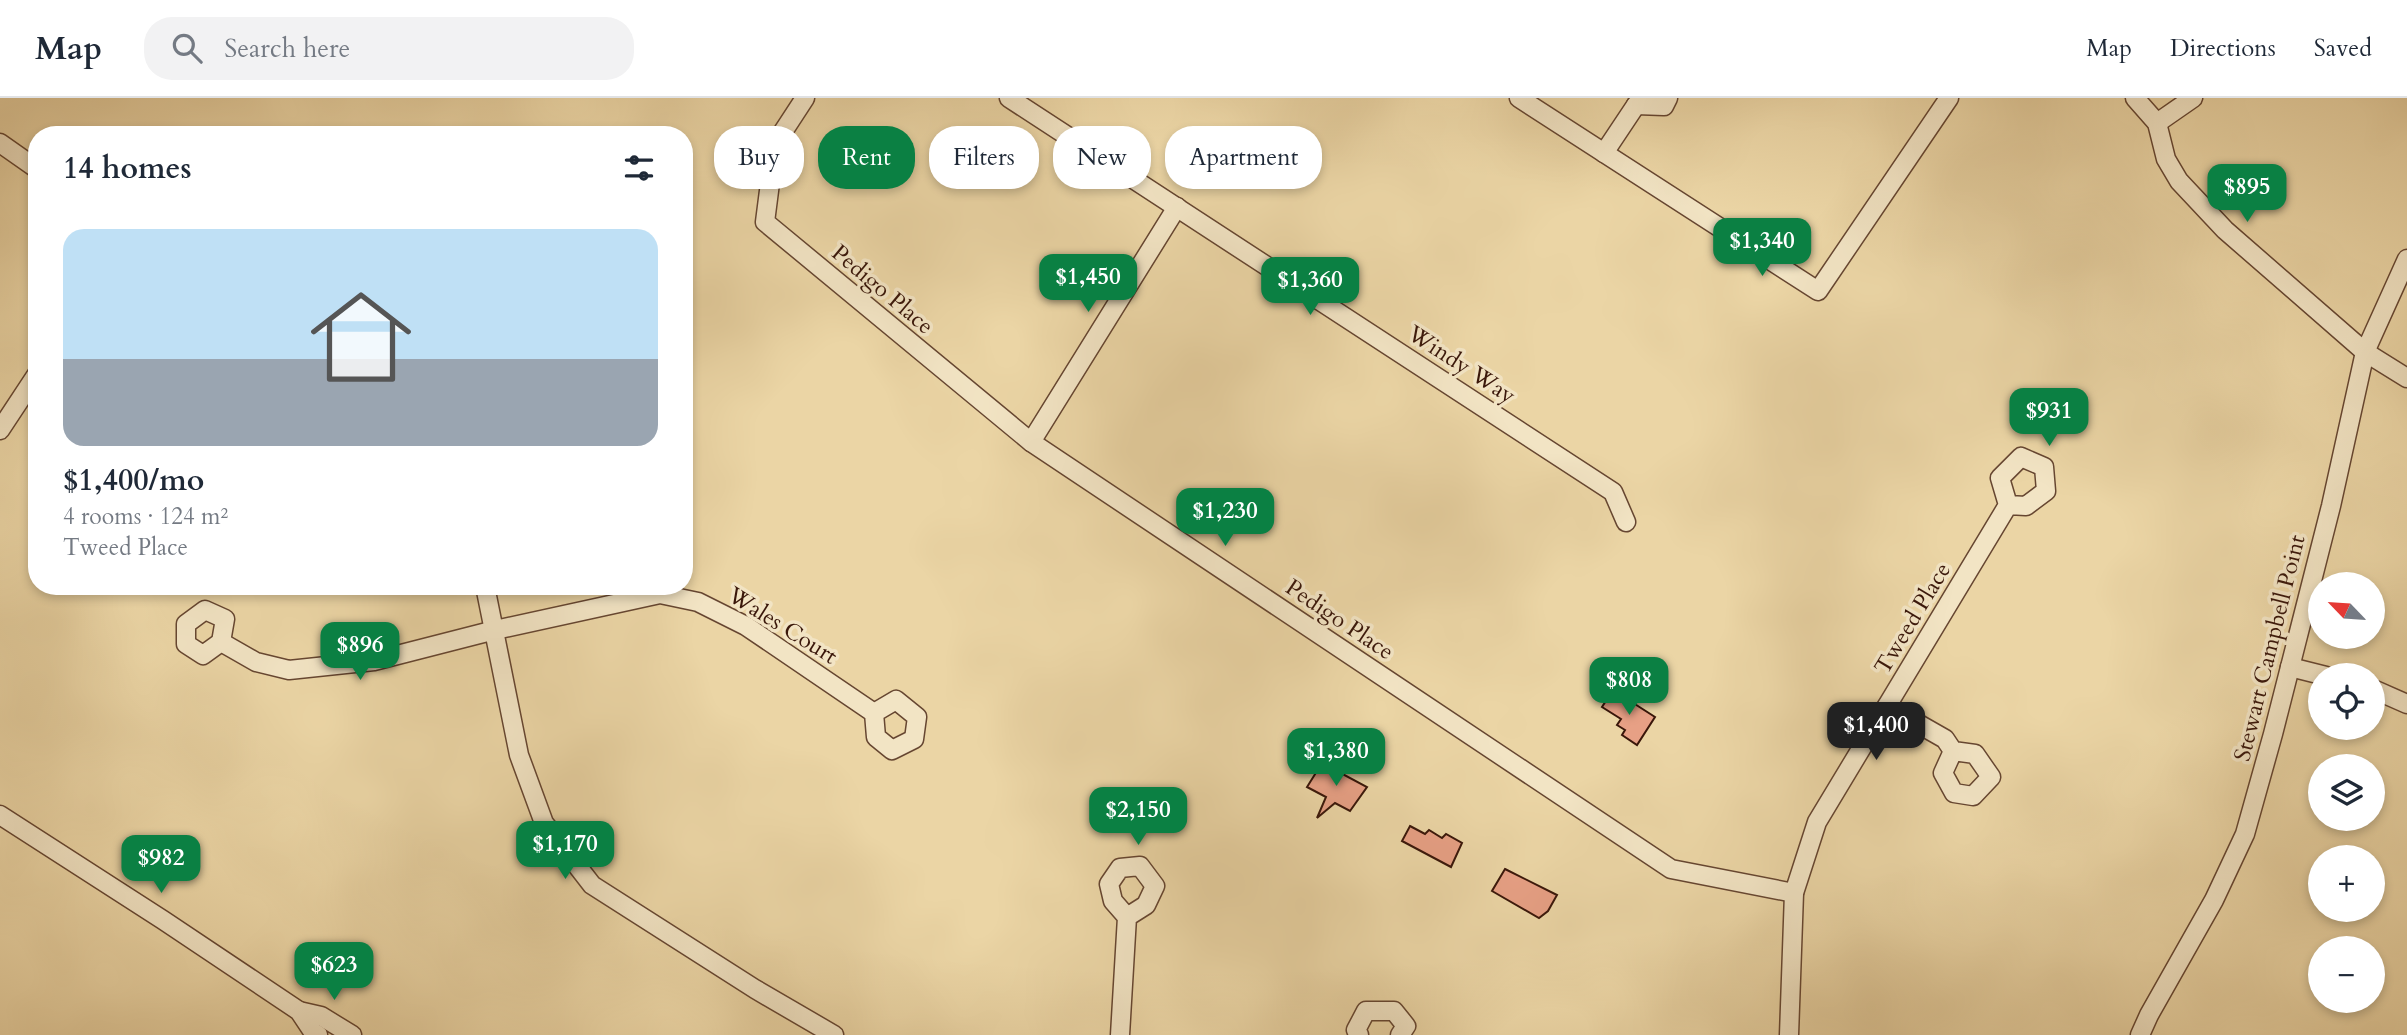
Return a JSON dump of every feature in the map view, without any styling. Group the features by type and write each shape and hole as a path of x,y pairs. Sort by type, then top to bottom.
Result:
{"street":[{"name":"Pedigo Place","path":"805,98 775,144 765,222 1031,442 1671,869 1794,893"},
{"name":"Windy Way","path":"1009,98 1613,492 1626,523"},
{"path":"1519,98 1818,291 1944,105"},
{"path":"1604,153 1634,101 1664,106 1668,98"},
{"path":"2135,98 2157,123 2166,159 2179,181 2225,230 2365,352 2407,378"},
{"path":"2157,123 2193,98"},
{"path":"0,143 28,163"},
{"path":"1031,442 1177,207"},
{"name":"Stewart Campbell Point","path":"2140,1035 2239,850 2255,804 2331,506 2365,352 2407,259"},
{"path":"0,430 28,387"},
{"name":"Tweed Place","path":"1789,1035 1794,893 1817,822 2008,505"},
{"path":"487,595 519,755 544,823 592,885 755,989 834,1035"},
{"name":"Wales Court","path":"220,642 256,662 289,670 374,661 656,595"},
{"name":"Wales Court","path":"665,595 698,602 746,626 874,713"},
{"path":"2290,667 2308,672"},
{"path":"2385,694 2407,704"},
{"path":"1887,706 1945,739 1953,751"},
{"path":"0,815 299,1011 321,1016 352,1035"},
{"path":"1120,1035 1127,917"},
{"path":"299,1011 318,1035"},
{"path":"1359,1035 1356,1030 1366,1011 1394,1011 1406,1026 1400,1035"}],"building":[{"path":"1613,690 1655,717 1637,745 1622,735 1625,730 1617,725 1621,719 1602,707"},
{"path":"1322,763 1367,787 1350,811 1335,803 1317,818 1326,797 1307,787"},
{"path":"1410,826 1425,834 1429,830 1442,838 1446,834 1462,843 1451,867 1402,841"},
{"path":"1505,869 1557,895 1548,911 1539,918 1492,891"}]}
